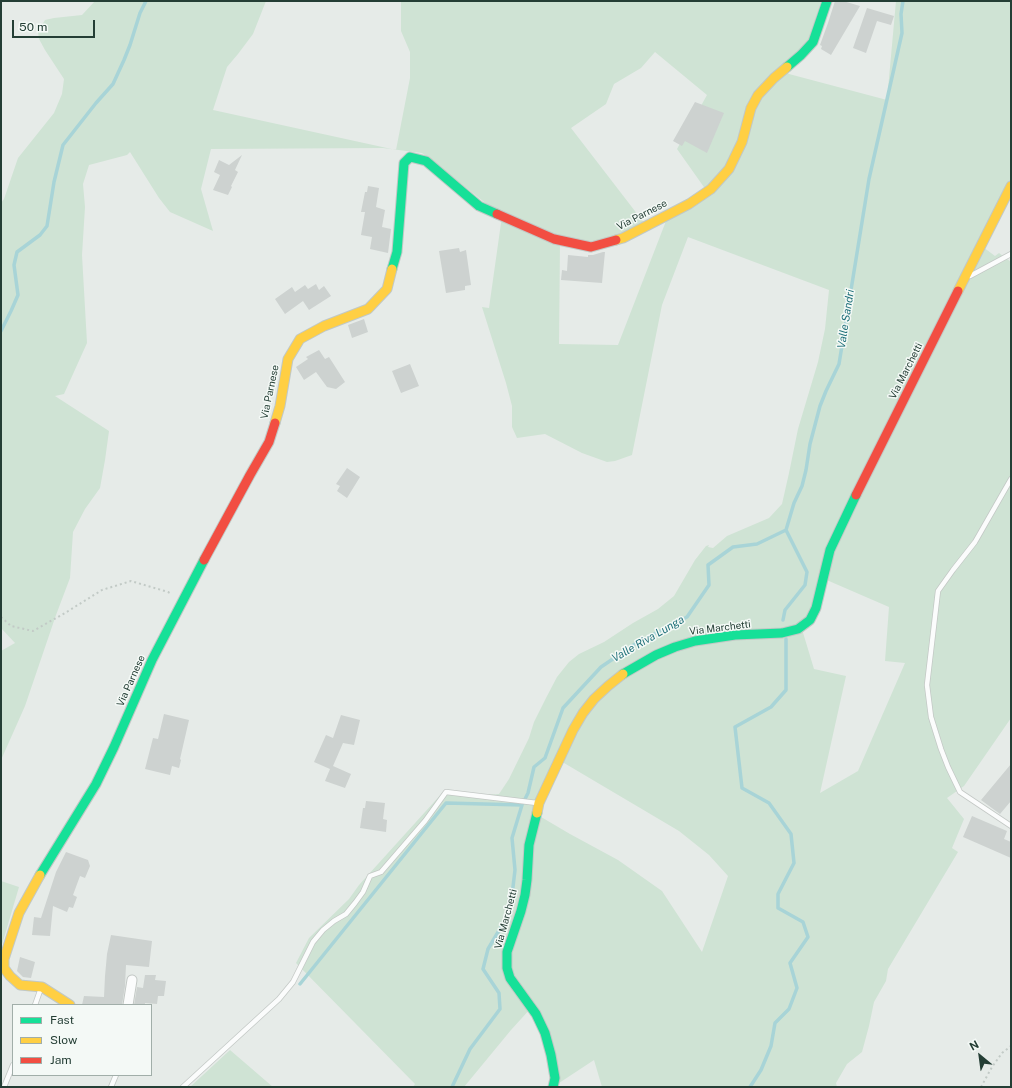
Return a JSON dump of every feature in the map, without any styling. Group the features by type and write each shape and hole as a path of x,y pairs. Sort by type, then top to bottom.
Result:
{"street":[{"name":"Via Parnese","path":"68,1004 42,987 20,985 4,968 4,959 8,943 19,913 33,886 96,784 152,660 269,442 280,406 288,359 300,339 324,326 368,309 387,289 397,252 404,163 410,157 426,161 479,206 554,240 591,247 623,238 689,204 711,189 729,169 742,142 751,108 758,95 813,42 827,1"},
{"name":"Via Marchetti","path":"553,1087 554,1078 551,1055 545,1033 536,1014 510,978 507,968 507,952 525,895 529,845 539,803 573,730 583,713 598,694 625,673 656,655 695,641 735,635 782,633 798,630 810,620 816,608 830,550 838,532 1011,186"},
{"path":"128,1004 132,980"}],"lane":[{"path":"964,280 1011,254"},
{"path":"1011,479 975,542 938,591 928,685 931,717 941,750 960,792 1011,826"},
{"path":"183,1087 279,999 293,982 313,942 323,930 346,914 363,892 370,876 381,872 425,821 446,792 539,803"},
{"path":"35,1004 42,987"},
{"path":"4,1087 12,1067"},
{"path":"111,1087 116,1076"}],"path":[{"path":"1,616 11,626 33,631 102,590 131,581 168,592 183,600"},
{"path":"981,1087 1002,1053 1011,1046"}],"green space":[{"path":"95,1 266,1 253,34 227,67 213,110 392,149 211,149 201,189 213,231 170,212 159,198 130,152 127,155 89,165 83,184 85,207 82,255 87,343 64,394 55,396 109,431 105,460 100,488 85,509 73,532 70,578 25,706 1,760 1,651 15,643 1,628 1,203 4,199 18,158 54,113 62,94 64,79 45,50 39,39 38,32 45,20 82,15"},
{"path":"401,1 821,1 809,39 782,68 789,74 887,100 896,1 1011,1 1011,187 983,247 995,256 999,253 1011,262 1011,718 964,786 947,798 964,819 952,848 958,852 888,969 886,981 874,1002 862,1052 847,1064 836,1083 837,1087 602,1087 594,1060 553,1087 554,1070 531,1008 464,1087 413,1087 415,1084 296,963 309,938 349,899 359,885 444,791 484,795 499,794 509,779 529,738 534,722 557,677 569,662 579,654 604,642 658,609 674,596 695,560 706,546 709,545 708,547 713,548 727,536 769,518 782,504 798,429 818,362 825,329 829,290 688,237 662,305 632,455 607,462 582,453 545,434 517,438 512,427 512,406 506,383 482,307 489,308 502,216 422,153 396,150 410,78 410,52 401,31","holes":["655,52 707,95 677,149 706,190 666,221 618,345 559,344 560,242 616,242 648,228 571,128 606,104 614,84 641,68","822,578 889,607 885,661 905,663 858,771 820,793 846,676 814,669 801,626 813,610","559,760 679,831 709,855 728,876 702,952 662,891 618,860 536,814"]},
{"path":"1,881 19,887 1,948"},
{"path":"230,1050 273,1087 190,1087"}],"building":[{"path":"835,1 843,1 860,6 831,55 821,49 822,46 820,45"},
{"path":"867,8 894,16 891,25 877,21 866,53 853,48"},
{"path":"695,102 724,113 707,153 685,141 682,146 673,141"},
{"path":"242,155 235,170 238,172 228,195 213,190 220,175 214,172 219,160 229,165"},
{"path":"368,186 379,188 376,207 385,210 382,227 391,229 388,253 370,249 372,237 361,235 365,212 361,212 365,192 367,192"},
{"path":"459,248 460,252 466,250 471,285 465,286 465,290 446,293 439,251"},
{"path":"605,252 602,283 561,280 562,270 567,271 568,255 588,257 588,255"},
{"path":"316,284 319,290 324,286 331,296 309,310 303,301 285,314 275,299 292,287 295,292 305,285 308,289"},
{"path":"364,319 368,332 352,338 348,325"},
{"path":"319,350 325,359 329,357 345,382 336,389 327,387 316,372 304,380 296,367 308,359 306,357"},
{"path":"410,364 419,386 401,393 392,371"},
{"path":"347,468 360,477 347,498 337,491 340,486 336,484"},
{"path":"164,714 189,720 179,768 172,766 170,775 145,769 153,738 158,739"},
{"path":"341,715 360,720 354,745 343,743 333,766 351,774 345,788 325,781 330,769 314,762 326,735 333,738"},
{"path":"1011,764 1011,801 1000,814 981,800"},
{"path":"366,801 385,803 383,819 387,820 386,832 360,828 363,808 365,808"},
{"path":"972,816 1007,831 1004,839 1011,842 1011,858 963,837"},
{"path":"66,852 88,860 90,866 85,878 80,876 73,895 77,897 73,908 69,907 67,912 53,906 50,936 32,935 34,917 41,918 56,872"},
{"path":"111,935 152,941 149,967 126,965 122,1004 82,1004 84,996 104,997 107,954"},
{"path":"20,957 35,962 31,978 23,977 17,971"},
{"path":"145,975 156,975 155,980 166,981 164,996 158,996 157,1004 134,1004 137,987 143,988"}],"waterway":[{"path":"1,331 18,295 14,265 17,252 40,235 47,226 54,182 63,145 113,84 130,45 140,13 146,1"},
{"name":"Valle Sandri","path":"783,620 785,610 805,585 807,572 786,530 794,503 802,486 810,444 820,406 839,364 869,179 902,33 901,14 903,1"},
{"name":"Valle Riva Lunga","path":"452,1087 470,1049 500,1009 499,993 483,969 488,949 510,912 515,870 512,838 522,805 528,793 534,767 545,758 563,708 601,667 635,644 687,617 709,585 708,565 733,547 757,544 786,530"},
{"name":"Valle Sandri","path":"750,1087 761,1070 771,1046 775,1023 789,1009 797,988 790,963 808,937 803,922 778,908 778,894 794,863 791,834 769,803 742,788 735,727 771,707 786,690 786,639"},
{"path":"300,984 446,803 522,805"}],"traffic: fast":[{"path":"787,67 813,42 827,1"},
{"path":"392,269 397,252 404,163 410,157 426,161 479,206 497,214"},
{"path":"623,674 656,655 695,641 735,635 782,633 798,629 810,620 816,608 830,550 856,495"},
{"path":"40,875 96,784 152,660 204,560"},
{"path":"537,813 529,845 525,895 507,952 507,968 510,978 536,1014 545,1033 555,1078 553,1087"}],"traffic: slow":[{"path":"616,240 623,238 689,204 711,189 729,169 742,142 751,108 758,95 787,67"},
{"path":"958,291 1011,186"},
{"path":"275,423 280,406 288,359 300,339 324,326 368,309 387,289 392,269"},
{"path":"537,813 539,803 573,730 583,713 594,699 623,674"},
{"path":"40,875 19,913 4,959 4,968 20,985 42,987 68,1004"}],"traffic: jam":[{"path":"497,214 554,239 591,247 616,240"},
{"path":"856,495 958,291"},
{"path":"204,560 269,442 275,423"}]}
